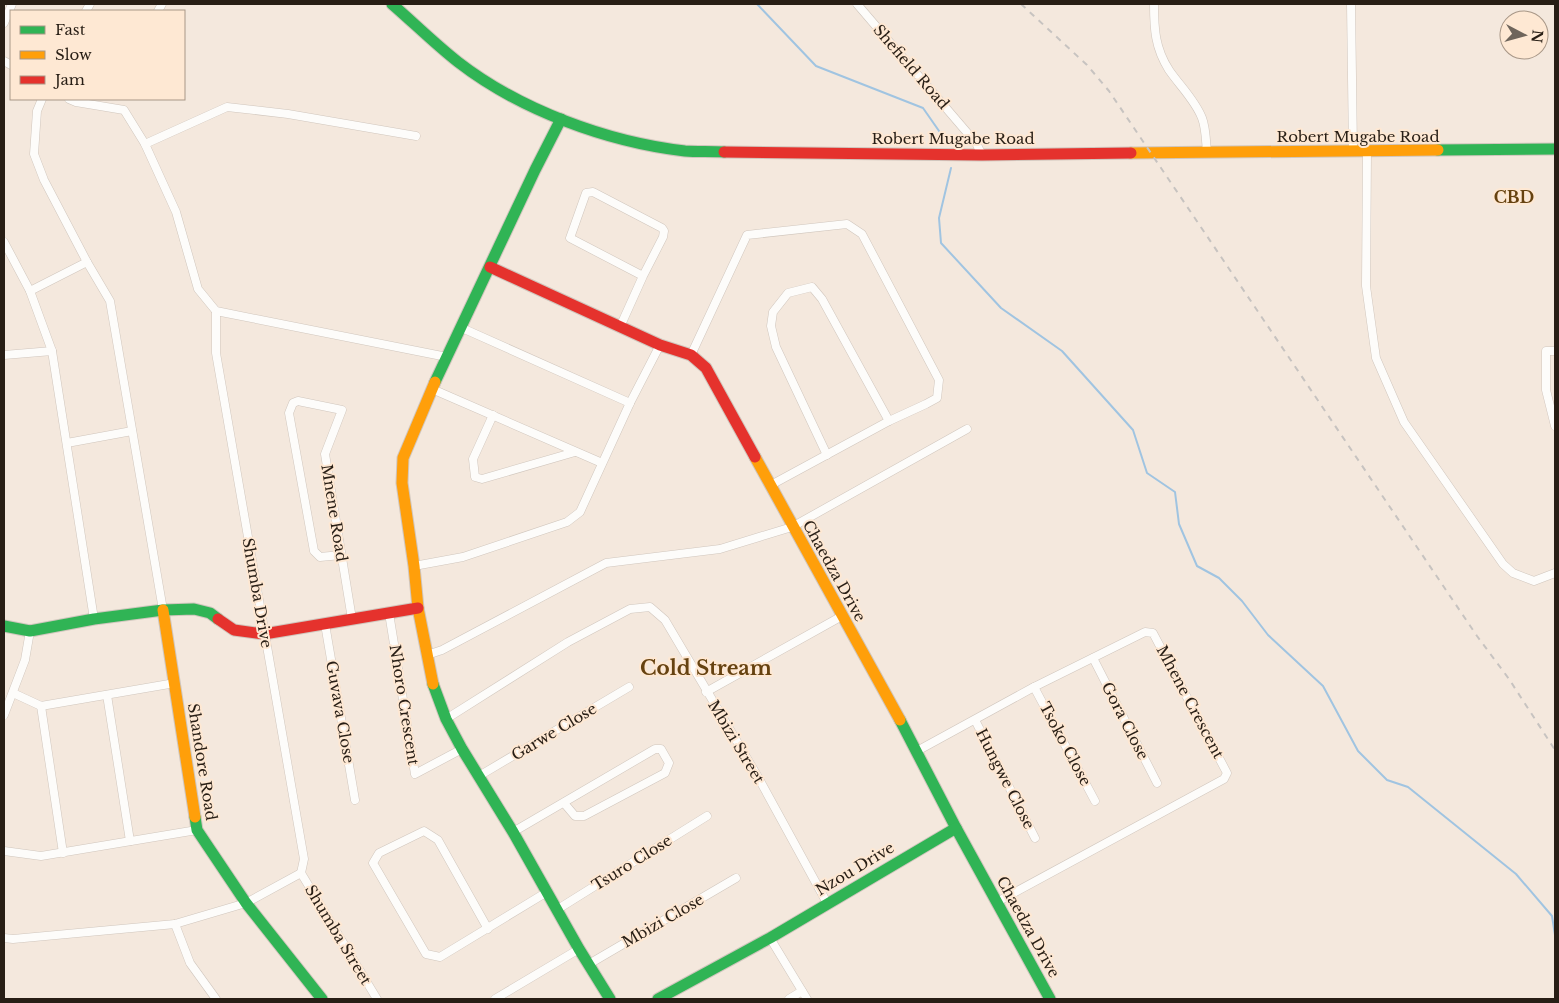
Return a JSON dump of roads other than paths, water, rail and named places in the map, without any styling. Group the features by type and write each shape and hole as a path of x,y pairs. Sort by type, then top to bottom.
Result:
{"street":[{"path":"4,23 12,4"},
{"name":"Robert Mugabe Road","path":"392,4 458,62 514,98 561,119 622,139 686,151 982,155 1555,149"},
{"name":"Shefield Road","path":"857,4 976,143 982,155"},
{"path":"1154,4 1154,34 1161,54 1169,70 1203,120 1207,152"},
{"path":"1351,4 1353,151"},
{"path":"42,100 37,112 34,154 44,180 87,262 110,301 163,610"},
{"path":"71,100 124,110 144,144 176,212 198,289 216,311 447,357"},
{"path":"144,144 227,107 288,114 416,136"},
{"path":"561,119 432,389 403,458 402,482 418,608 433,683 446,719 462,750 514,832 579,949 610,999"},
{"path":"1368,152 1366,286 1376,358 1404,422 1503,564 1513,573 1534,581 1555,573"},
{"path":"620,327 663,238 664,231 662,228 593,192 586,193 570,238 643,276"},
{"path":"691,356 747,235 847,224 862,234 939,380 937,398 889,421 771,485"},
{"path":"4,242 30,291 52,351 94,619"},
{"path":"30,291 87,262"},
{"name":"Chaedza Drive","path":"490,267 660,345 691,356 706,368 771,485 792,527 918,752 956,828 1050,999"},
{"path":"827,455 774,340 771,326 773,312 788,293 812,288 822,299 889,421"},
{"name":"Shumba Drive","path":"216,311 216,353 304,859 301,873"},
{"path":"462,328 630,402"},
{"path":"414,566 463,557 567,522 580,512 630,402 660,345"},
{"path":"4,355 52,351"},
{"path":"1555,351 1546,352 1546,390 1555,426"},
{"path":"432,389 602,463"},
{"name":"Mnene Road","path":"341,555 320,557 314,551 290,413 293,403 298,401 342,410 325,454 352,619"},
{"path":"493,415 473,460 475,477 482,480 575,452"},
{"path":"427,655 442,650 606,563 720,549 792,527 967,430"},
{"path":"67,443 132,431"},
{"name":"Mbizi Street","path":"446,719 568,642 630,609 650,607 664,620 758,777 828,903"},
{"path":"4,626 30,631 94,619 163,610 194,609 210,614 234,630 264,634 418,608"},
{"name":"Shandore Road","path":"163,610 197,830 246,903 322,999"},
{"name":"Nhoro Crescent","path":"389,613 415,774 462,750"},
{"path":"706,692 842,616"},
{"name":"Guvava Close","path":"325,624 355,800"},
{"path":"4,715 25,660 30,631"},
{"name":"Mhene Crescent","path":"918,752 1034,687 1145,632 1154,633 1227,773 1224,779 997,902"},
{"name":"Gora Close","path":"1093,658 1157,783"},
{"path":"13,693 41,706 175,683"},
{"name":"Garwe Close","path":"478,776 628,687"},
{"name":"Tsoko Close","path":"1034,687 1095,802"},
{"path":"107,695 130,841"},
{"path":"41,706 63,853"},
{"name":"Hungwe Close","path":"975,720 1035,838"},
{"path":"514,832 655,749 661,750 670,763 664,773 584,816 575,816 564,803"},
{"name":"Tsuro Close","path":"558,909 707,816"},
{"name":"Nzou Drive","path":"658,999 770,938 956,828"},
{"path":"4,851 40,856 197,830"},
{"path":"488,929 438,840 424,831 379,853 374,863 426,954 440,956 488,929 547,892"},
{"name":"Shumba Street","path":"4,938 13,939 175,924 246,903 301,873 377,999"},
{"name":"Mbizi Close","path":"589,964 736,878"},
{"path":"175,924 190,962 216,999"},
{"path":"770,938 808,999"},
{"path":"495,999 579,949"},
{"path":"788,999 802,991"}],"waterway":[{"path":"757,4 816,66 923,108 946,141"},
{"path":"951,168 939,218 941,243 1001,308 1062,351 1133,430 1147,473 1175,492 1179,524 1197,566 1219,578 1242,601 1268,635 1323,686 1358,751 1387,780 1408,787 1516,874 1552,916 1555,935"}],"railway":[{"path":"1021,4 1087,65 1109,91 1477,636 1509,679 1555,750"}],"district":[{"name":"CBD","path":"1514,197"},
{"name":"Cold Stream","path":"706,668"}]}
